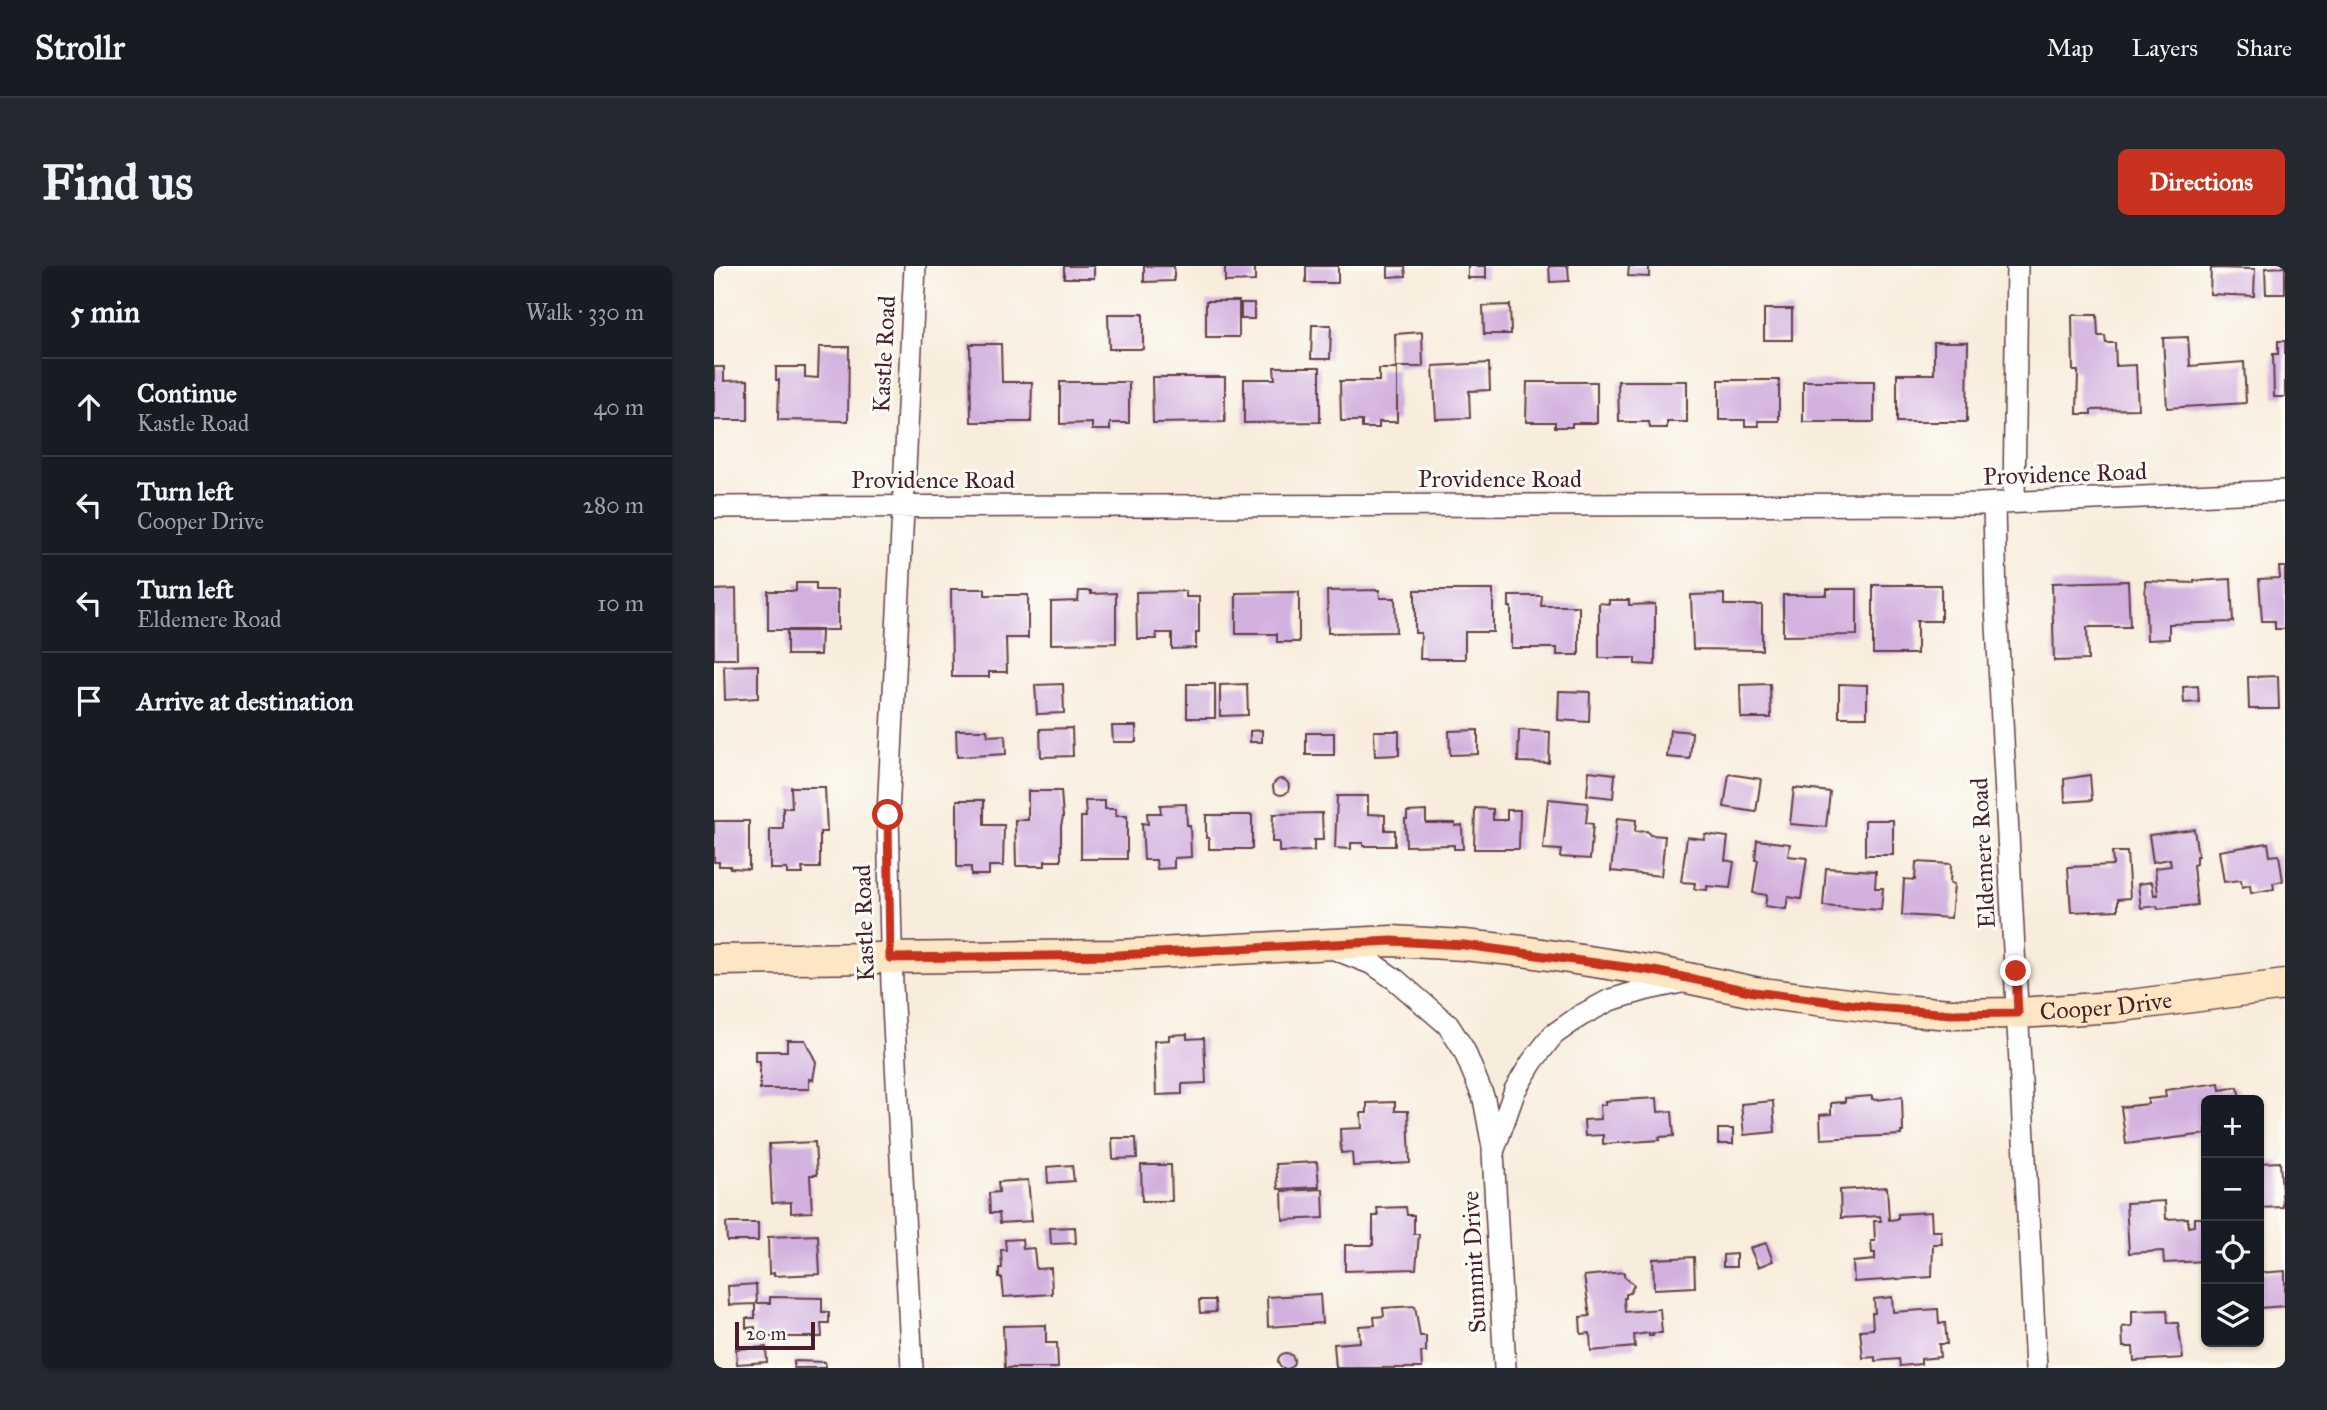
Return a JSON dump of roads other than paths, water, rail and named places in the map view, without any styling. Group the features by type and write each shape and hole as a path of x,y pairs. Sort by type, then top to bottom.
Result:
{"main road":[{"name":"Cooper Drive","path":"714,960 1118,955 1392,941 1464,945 1588,961 1754,992 1951,1014 2115,1007 2285,985"}],"street":[{"name":"Kastle Road","path":"912,1368 890,958 888,815 915,266"},
{"name":"Eldemere Road","path":"2017,266 1996,606 2036,1368"},
{"name":"Providence Road","path":"714,507 2004,503 2285,491"},
{"name":"Summit Drive","path":"1320,944 1373,964 1396,980 1448,1025 1464,1050 1485,1099 1493,1153 1505,1368"},
{"name":"Summit Drive","path":"1493,1153 1515,1090 1553,1035 1610,1000 1692,980"}]}
